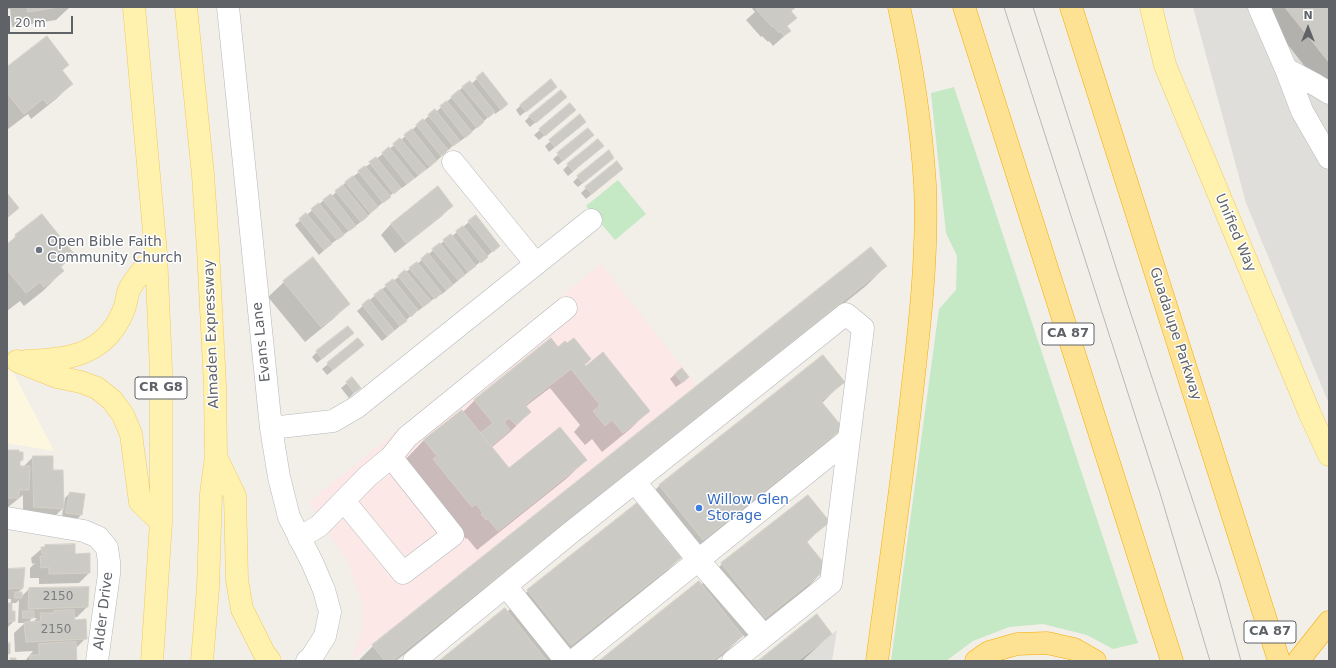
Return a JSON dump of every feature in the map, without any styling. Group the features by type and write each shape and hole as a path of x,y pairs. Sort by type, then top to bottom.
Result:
{"highway":[{"path":"877,661 905,456 921,318 925,239 925,185 921,134 899,7"},
{"name":"CA 87","path":"964,7 1172,661"},
{"name":"Guadalupe Parkway","path":"1071,7 1279,661"},
{"path":"1298,661 1329,622"},
{"path":"976,661 989,652 1017,644 1047,643 1074,649 1095,661"}],"main road":[{"name":"CR G8","path":"134,7 156,254 161,370 162,522 152,661"},
{"name":"Almaden Expressway","path":"186,7 203,175 215,386 216,457 210,494 208,588 202,661"},
{"name":"Unified Way","path":"1151,7 1165,65 1310,414 1329,455"},
{"path":"12,358 55,360 76,356 94,348 108,335 118,322 125,306 129,289 156,254"},
{"path":"12,358 57,377 82,382 97,388 112,400 123,415 131,434 140,502 162,522"},
{"path":"1310,414 1329,434"},
{"path":"216,457 235,496 237,580 242,610 264,653 270,661"},
{"path":"1305,661 1329,622"}],"street":[{"name":"Evans Lane","path":"228,7 271,428 279,477 289,517 312,562 324,590 330,612 325,636 307,661"},
{"path":"1259,7 1286,69 1302,111 1329,158"},
{"path":"1286,69 1316,85 1329,94"},
{"path":"454,162 536,264"},
{"path":"271,428 333,422 357,407 591,220"},
{"path":"299,538 319,526 368,476 391,457 407,437 566,308"},
{"path":"414,661 846,314 863,328 831,583 733,661"},
{"path":"573,661 849,439"},
{"path":"344,501 403,573 453,535 391,457"},
{"path":"635,482 764,636"},
{"name":"Alder Drive","path":"7,518 84,531 98,537 107,548 109,574 97,661"},
{"path":"506,586 566,661"}],"shaded area":[{"path":"1193,7 1329,7 1329,404 1246,203"},
{"path":"601,264 697,385 351,661 362,627 361,599 348,563 309,502"},
{"path":"7,366 13,372 54,451 7,443"},
{"path":"837,630 832,661 798,661"}],"green space":[{"path":"954,87 1138,643 1113,649 1087,635 1043,624 1009,627 973,641 946,661 891,661 939,309 956,290 957,256 946,233 931,93"},
{"path":"618,180 646,214 615,240 586,206"}],"building":[{"path":"27,7 59,7 28,12"},
{"path":"758,7 796,7 791,11 797,18 787,26 791,31 784,36 780,31 779,33 756,9"},
{"path":"1285,7 1329,7 1329,62"},
{"path":"47,36 69,65 62,70 73,84 47,104 43,99 24,114 7,93 7,67"},
{"path":"483,72 508,104 501,110 476,78"},
{"path":"551,79 557,87 526,112 520,105"},
{"path":"470,81 495,112 488,118 462,87"},
{"path":"459,90 484,122 477,128 451,97"},
{"path":"561,90 567,97 536,123 529,116"},
{"path":"447,101 472,132 465,138 440,106"},
{"path":"570,103 576,110 545,136 539,129"},
{"path":"435,109 460,141 453,146 428,115"},
{"path":"580,114 586,122 555,147 549,140"},
{"path":"423,119 448,150 441,156 416,125"},
{"path":"588,128 594,135 563,161 557,153"},
{"path":"412,129 437,161 429,166 404,135"},
{"path":"400,138 426,169 418,175 393,144"},
{"path":"598,139 604,146 573,171 567,164"},
{"path":"389,147 414,178 407,184 382,153"},
{"path":"609,150 614,158 583,183 577,176"},
{"path":"376,157 401,188 394,194 369,162"},
{"path":"617,161 623,169 592,194 585,187"},
{"path":"365,166 391,197 383,203 358,171"},
{"path":"353,176 378,207 370,213 345,182"},
{"path":"343,185 368,216 361,222 335,191"},
{"path":"438,186 453,206 406,243 391,224"},
{"path":"7,193 19,208 7,218"},
{"path":"331,194 356,226 349,231 323,200"},
{"path":"319,203 344,235 337,240 311,209"},
{"path":"306,213 332,244 324,250 299,219"},
{"name":"Open Bible Faith Community Church","path":"42,214 75,255 60,266 64,271 44,287 40,282 26,293 7,270 7,244 16,237 15,235"},
{"path":"476,215 500,246 493,252 468,221"},
{"path":"463,226 488,257 481,263 456,231"},
{"path":"451,234 476,266 468,272 443,240"},
{"path":"440,243 465,275 458,280 432,249"},
{"path":"871,247 887,266 392,661 385,661 372,645"},
{"path":"428,253 453,285 446,290 421,259"},
{"path":"313,257 350,304 321,327 283,281"},
{"path":"417,262 442,293 435,299 409,268"},
{"path":"405,270 431,301 423,307 398,276"},
{"path":"393,279 418,310 411,317 385,285"},
{"path":"382,289 407,321 400,326 374,295"},
{"path":"369,299 394,330 387,336 362,305"},
{"path":"348,326 354,333 322,359 316,351"},
{"path":"358,338 364,345 333,370 327,363"},
{"path":"551,338 558,347 565,341 567,343 574,338 591,359 584,365 586,366 603,352 650,411 623,433 612,420 605,426 593,411 600,405 571,369 525,405 531,412 516,425 509,418 504,422 510,430 491,446 480,433 493,423 474,400"},
{"path":"823,355 845,382 821,401 843,428 703,540 659,485"},
{"path":"682,368 689,377 682,383 675,374"},
{"path":"352,377 361,388 354,393 346,382"},
{"path":"462,410 509,468 560,427 587,460 498,531 488,519 486,520 481,514 483,513 476,504 472,507 433,459 437,456 424,440"},
{"path":"7,450 19,450 19,452 23,452 23,460 20,460 20,466 30,466 29,490 19,490 19,498 7,498"},
{"path":"33,456 53,456 53,470 63,470 64,509 34,507"},
{"path":"70,492 85,494 82,515 66,513"},
{"path":"808,495 830,522 806,541 828,568 765,618 721,563"},
{"path":"637,503 681,558 571,645 527,590"},
{"path":"75,544 75,554 90,553 90,573 49,574 49,567 41,568 40,556 45,556 45,553 42,554 41,547 45,547 45,545"},
{"path":"25,568 23,588 7,589 7,569"},
{"path":"699,581 743,636 712,661 599,661"},
{"path":"89,587 88,607 28,609 29,588"},
{"path":"15,592 22,592 22,598 15,598"},
{"path":"7,603 12,603 12,611 15,611 15,621 7,622"},
{"path":"505,608 547,661 439,661"},
{"path":"74,610 75,620 86,619 87,639 26,642 24,622 41,621 40,613 54,613 54,611"},
{"path":"23,611 34,611 34,618 23,618"},
{"path":"817,614 832,634 798,661 758,661"},
{"path":"76,642 77,661 30,661 30,655 39,655 39,644"},
{"path":"10,643 10,654 7,654 7,644"},
{"path":"10,658 16,658 16,661 11,661"}],"tram line":[{"path":"1004,7 1160,493 1210,661"},
{"path":"1033,7 1127,302 1219,580 1241,661"}],"place":[{"name":"Open Bible Faith Community Church","path":"39,250"},
{"name":"Willow Glen Storage","path":"699,508"}]}
